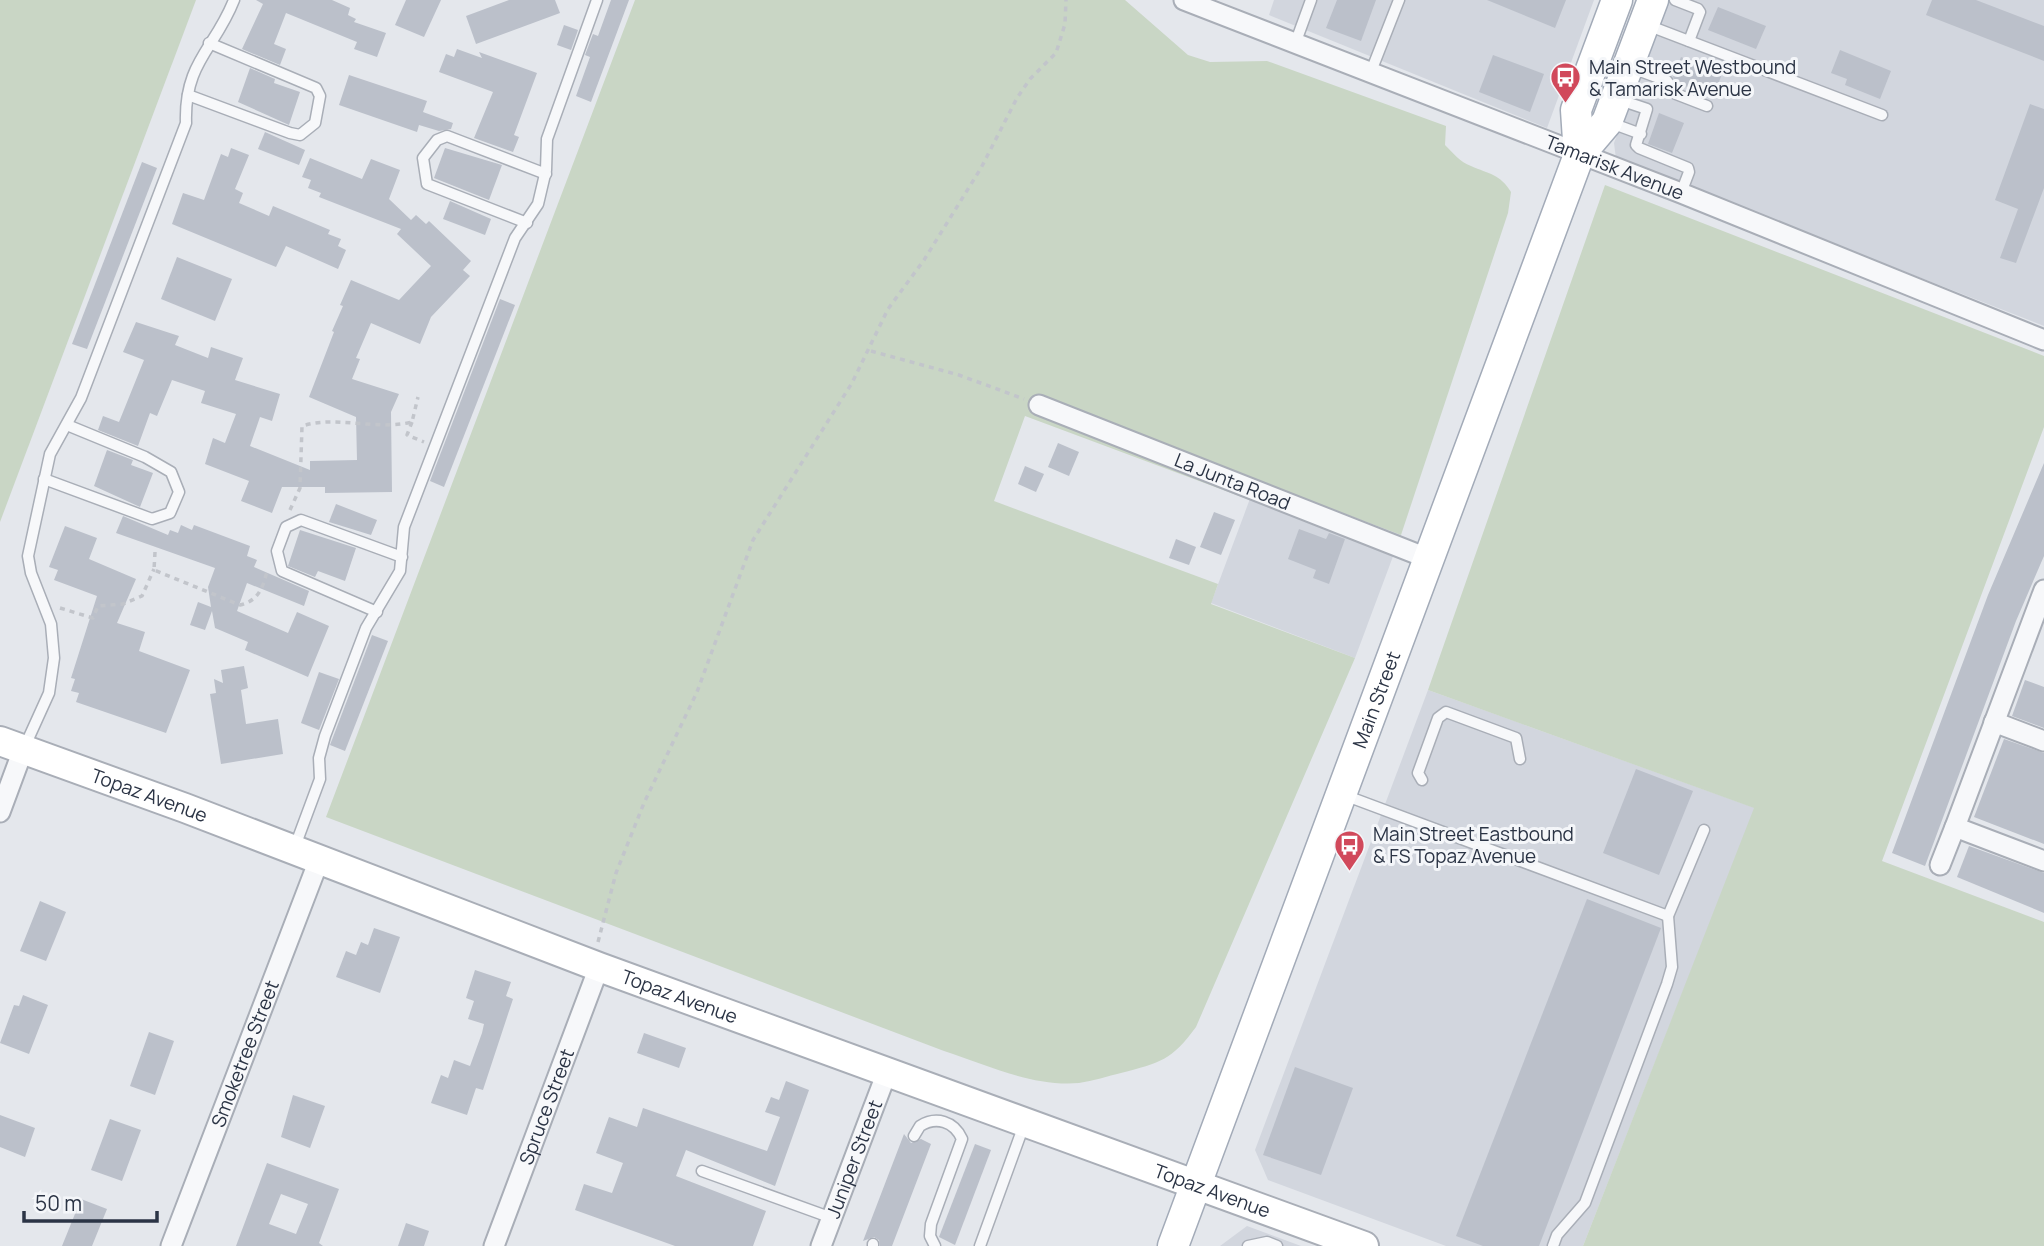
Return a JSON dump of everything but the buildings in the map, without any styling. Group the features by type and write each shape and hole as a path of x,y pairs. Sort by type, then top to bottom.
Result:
{"main road":[{"name":"Main Street","path":"1579,155 1576,110 1617,0"},
{"name":"Main Street","path":"1172,1246 1579,155 1612,110 1649,12"}],"street":[{"name":"Tamarisk Avenue","path":"1184,0 1681,193 2044,340"},
{"name":"La Junta Road","path":"1039,405 1427,558"},
{"path":"1940,865 2044,590"},
{"path":"1994,722 2044,741"},
{"name":"Topaz Avenue","path":"12,745 596,966 1364,1246"},
{"path":"0,812 12,745"},
{"path":"1955,827 2044,861"},
{"name":"Smoketree Street","path":"172,1246 319,860"},
{"name":"Spruce Street","path":"494,1246 596,966"},
{"name":"Juniper Street","path":"821,1246 887,1072"}],"lane":[{"path":"12,745 49,693 54,658 51,624 31,573 28,556 50,454 81,398 187,123 190,81 209,43 225,22 233,0"},
{"path":"293,850 320,779 319,758 326,736 366,628 400,571 404,527 515,238 538,204 546,174 547,139 597,0"},
{"path":"1295,44 1311,0"},
{"path":"1370,74 1399,0"},
{"path":"1675,0 1700,12 1689,41"},
{"path":"1649,12 1689,41 1882,114"},
{"path":"188,94 290,133 306,132 315,123 320,96 316,88 209,43"},
{"path":"1628,66 1667,81 1676,94 1707,106"},
{"path":"1612,110 1647,109 1636,145 1688,168 1681,193"},
{"path":"1612,110 1641,134"},
{"path":"527,223 427,184 423,158 437,140 447,136 546,174"},
{"path":"44,479 152,519 170,513 179,492 171,472 145,457 67,425"},
{"path":"377,612 282,571 277,551 286,527 301,520 402,557"},
{"path":"1422,780 1418,773 1438,718 1446,712 1517,738 1520,759"},
{"path":"1340,793 1668,916"},
{"path":"1553,1246 1557,1235 1585,1203 1667,984 1672,967 1668,916 1704,830"},
{"path":"914,1136 920,1126 938,1120 951,1125 962,1139 931,1224 930,1236 935,1246"},
{"path":"979,1246 1025,1122"},
{"path":"702,1171 832,1218"},
{"path":"1248,1246 1267,1242 1277,1246"}],"path":[{"path":"596,966 616,873 644,803 697,692 753,540 870,351 888,309 924,260 981,168 1017,98 1030,79 1056,53 1065,24 1066,0"},
{"path":"870,351 959,374 1039,405"},
{"path":"418,397 407,435 435,447"},
{"path":"285,515 294,505 299,488 302,426 336,421 374,426 412,422"},
{"path":"55,600 60,609 93,618 98,606 124,604 142,596 154,569 155,552"},
{"path":"154,569 240,606 252,601 260,592 268,566"}],"shaded area":[{"path":"1274,0 1594,0 1547,128 1269,15"},
{"path":"1669,0 2044,0 2044,326 1616,159 1614,143"},
{"path":"1257,480 1401,535 1355,658 1211,603"},
{"path":"1428,690 1755,808 1583,1246 1446,1246 1268,1180 1255,1150"},
{"path":"1247,1226 1301,1246 1220,1246"}],"green space":[{"path":"0,0 196,0 0,522"},
{"path":"635,0 1125,0 1188,55 1210,62 1267,61 1446,126 1445,145 1460,160 1498,178 1511,192 1508,213 1401,535 1258,481 1250,500 1025,416 994,501 1218,584 1211,604 1355,658 1196,1027 1180,1047 1156,1063 1079,1083 1045,1082 1010,1074 326,817"},
{"path":"1605,185 2044,356 2044,427 1882,861 2044,922 2044,1246 1583,1246 1754,808 1428,690"}],"place":[{"name":"Main Street Westbound & Tamarisk Avenue","path":"1566,105"},
{"name":"Main Street Eastbound & FS Topaz Avenue","path":"1350,872"}]}
